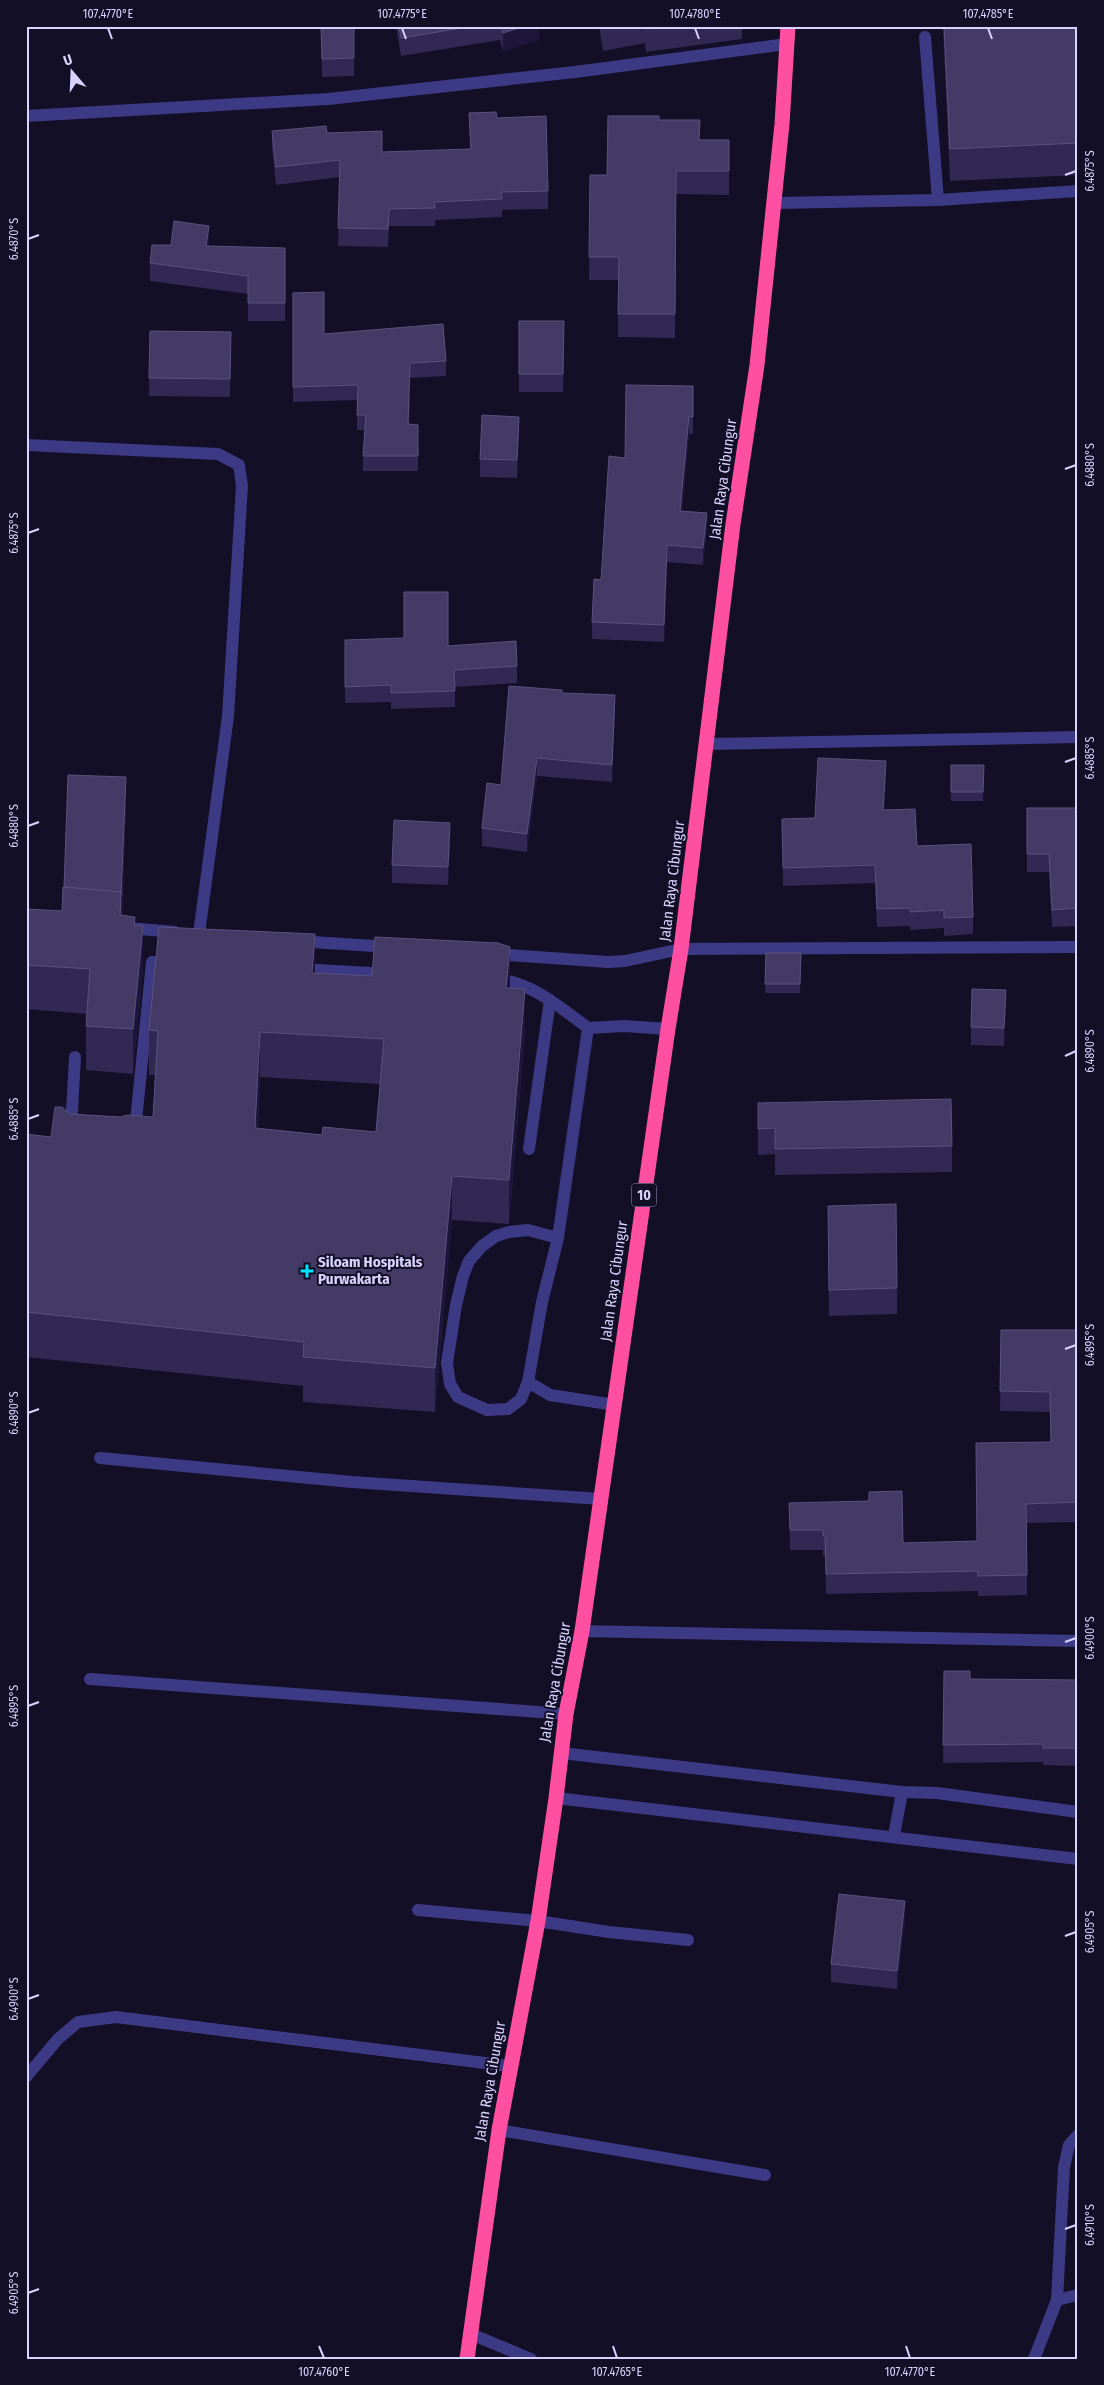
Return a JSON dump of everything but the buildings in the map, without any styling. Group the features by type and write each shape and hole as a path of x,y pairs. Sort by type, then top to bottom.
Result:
{"highway":[{"name":"Jalan Raya Cibungur","path":"467,2359 499,2130 538,1921 566,1714 582,1631 681,949 708,744 733,524 757,365 774,203 788,26"}],"street":[{"path":"925,37 938,200"},
{"path":"26,116 328,99 575,72 787,44"},
{"path":"774,203 938,200 1078,191"},
{"path":"26,445 218,454 239,465 242,486 228,716 204,934 117,927"},
{"path":"708,744 1078,737"},
{"path":"287,940 404,948"},
{"path":"482,953 608,962 626,961 681,949 1078,947"},
{"path":"131,1145 135,1130 152,962 181,963"},
{"path":"290,969 400,974"},
{"path":"479,978 499,979 524,986 550,1000 588,1028 624,1026 668,1029"},
{"path":"529,1149 550,1000"},
{"path":"558,1238 528,1230 496,1236 469,1260 456,1305 447,1363 450,1384 458,1397 487,1410 508,1409 521,1399 528,1382 542,1302 558,1238 588,1028"},
{"path":"70,1141 75,1057"},
{"path":"528,1382 550,1395 615,1405"},
{"path":"100,1458 352,1482 601,1499"},
{"path":"582,1631 1078,1641"},
{"path":"90,1679 566,1714"},
{"path":"561,1753 902,1792 937,1794 1078,1812"},
{"path":"894,1836 902,1792"},
{"path":"556,1798 1078,1858"},
{"path":"418,1910 538,1921 609,1932 688,1940"},
{"path":"26,2077 58,2039 78,2022 116,2017 510,2066"},
{"path":"499,2130 765,2175"},
{"path":"1034,2359 1057,2300 1064,2167 1069,2145 1078,2135"},
{"path":"1057,2300 1078,2295"},
{"path":"471,2334 530,2359"}],"place":[{"name":"Siloam Hospitals Purwakarta","path":"307,1271"}]}
